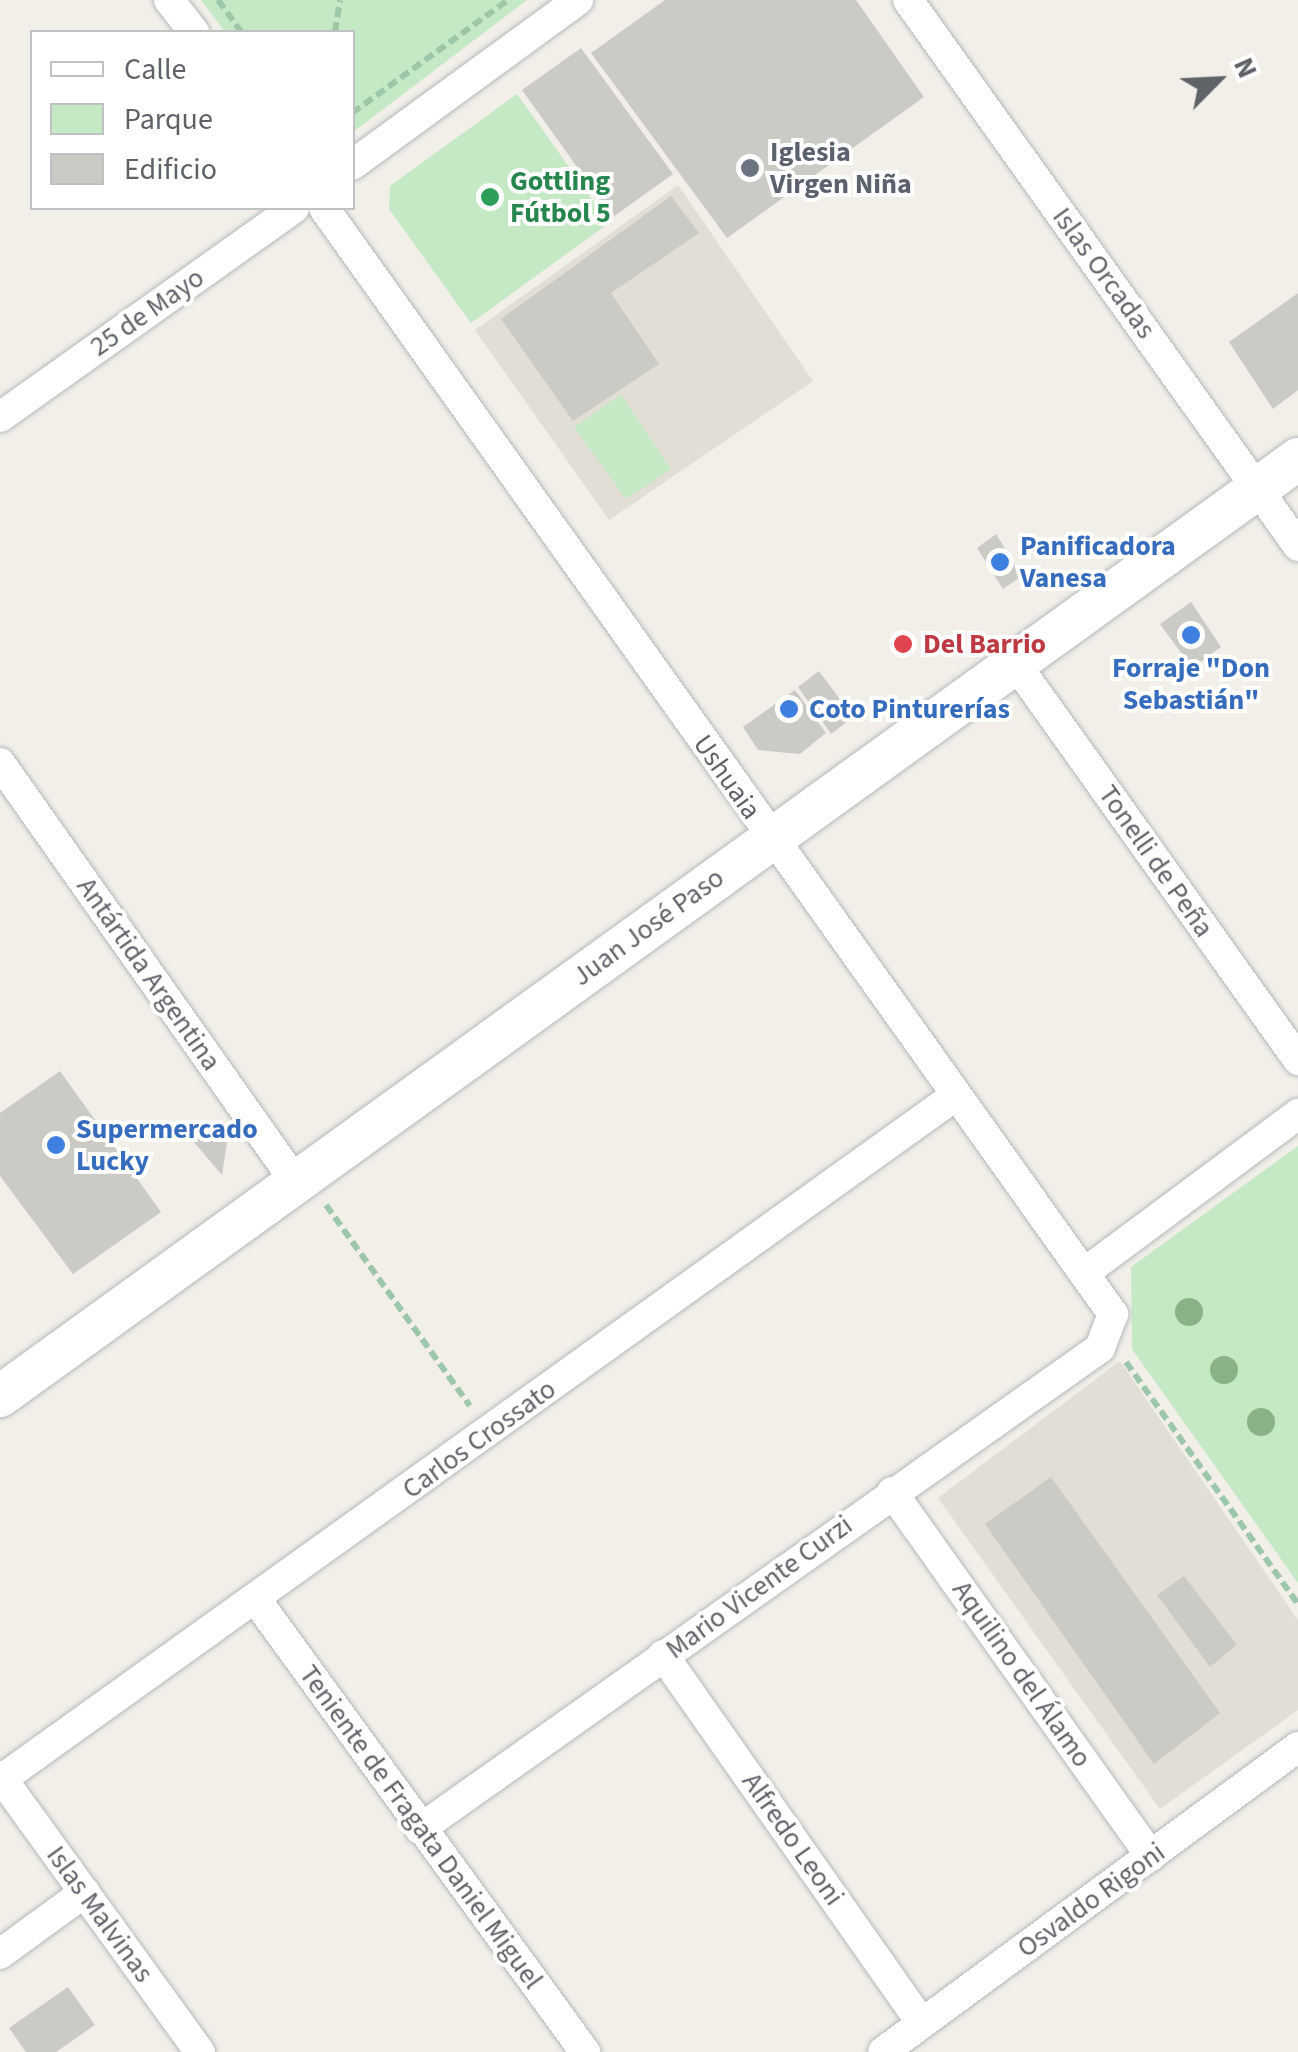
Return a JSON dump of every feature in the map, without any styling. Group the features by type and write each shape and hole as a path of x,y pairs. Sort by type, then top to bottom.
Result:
{"main road":[{"name":"Juan José Paso","path":"0,1396 1298,459"}],"street":[{"path":"170,0 192,30"},
{"path":"355,163 578,0"},
{"name":"Islas Orcadas","path":"908,0 1298,546"},
{"name":"25 de Mayo","path":"0,417 291,210"},
{"name":"Ushuaia","path":"325,210 1113,1314 1103,1340"},
{"name":"Tonelli de Peña","path":"1015,663 1298,1060"},
{"name":"Antártida Argentina","path":"0,763 302,1181"},
{"name":"Carlos Crossato","path":"1,1778 257,1601 955,1096"},
{"path":"1084,1273 1298,1114"},
{"name":"Mario Vicente Curzi","path":"420,1829 1103,1340"},
{"name":"Aquilino del Álamo","path":"892,1492 1151,1856"},
{"name":"Teniente de Fragata Daniel Miguel","path":"257,1601 585,2052"},
{"name":"Alfredo Leoni","path":"663,1655 922,2023"},
{"name":"Osvaldo Rigoni","path":"883,2052 1298,1747"},
{"name":"Islas Malvinas","path":"1,1778 200,2052"},
{"path":"0,1954 85,1892"}],"path":[{"path":"218,0 240,30"},
{"path":"335,30 340,0"},
{"path":"355,111 508,0"},
{"path":"302,1181 488,1431"},
{"path":"1103,1340 1298,1604"}],"shaded area":[{"path":"678,185 813,381 609,520 475,330"},
{"path":"1120,1361 1298,1620 1298,1710 1160,1809 938,1498"}],"green space":[{"path":"201,0 527,0 355,130 355,30 224,30"},
{"name":"Gottling Fútbol 5","path":"517,94 609,223 471,323 389,209 390,186"},
{"path":"621,395 671,469 626,499 574,427"},
{"path":"1298,1146 1298,1583 1132,1349 1131,1267"}],"building":[{"name":"Iglesia Virgen Niña","path":"665,0 856,0 924,97 727,238 591,53"},
{"path":"581,48 673,174 613,217 522,90"},
{"path":"671,196 699,233 611,293 659,364 573,421 501,319"},
{"path":"1298,293 1298,390 1273,409 1229,342"},
{"name":"Panificadora Vanesa","path":"996,534 1022,576 1003,589 977,548"},
{"name":"Forraje \"Don Sebastián\"","path":"1191,602 1221,647 1192,668 1160,624"},
{"path":"819,671 853,717 831,734 798,687"},
{"name":"Coto Pinturerías","path":"795,690 826,733 800,754 758,750 743,727"},
{"name":"Supermercado Lucky","path":"60,1071 161,1212 73,1274 0,1176 0,1113"},
{"path":"214,1124 227,1142 222,1175 192,1140"},
{"path":"1051,1477 1220,1713 1154,1764 985,1524"},
{"path":"1184,1576 1237,1645 1210,1667 1157,1595"},
{"path":"68,1987 95,2025 56,2052 26,2052 9,2028"}],"place":[{"name":"Iglesia Virgen Niña","path":"750,168"},
{"name":"Gottling Fútbol 5","path":"490,197"},
{"name":"Panificadora Vanesa","path":"1000,562"},
{"name":"Forraje \"Don Sebastián\"","path":"1191,635"},
{"name":"Del Barrio","path":"903,644"},
{"name":"Coto Pinturerías","path":"789,709"},
{"name":"Supermercado Lucky","path":"56,1145"}]}
